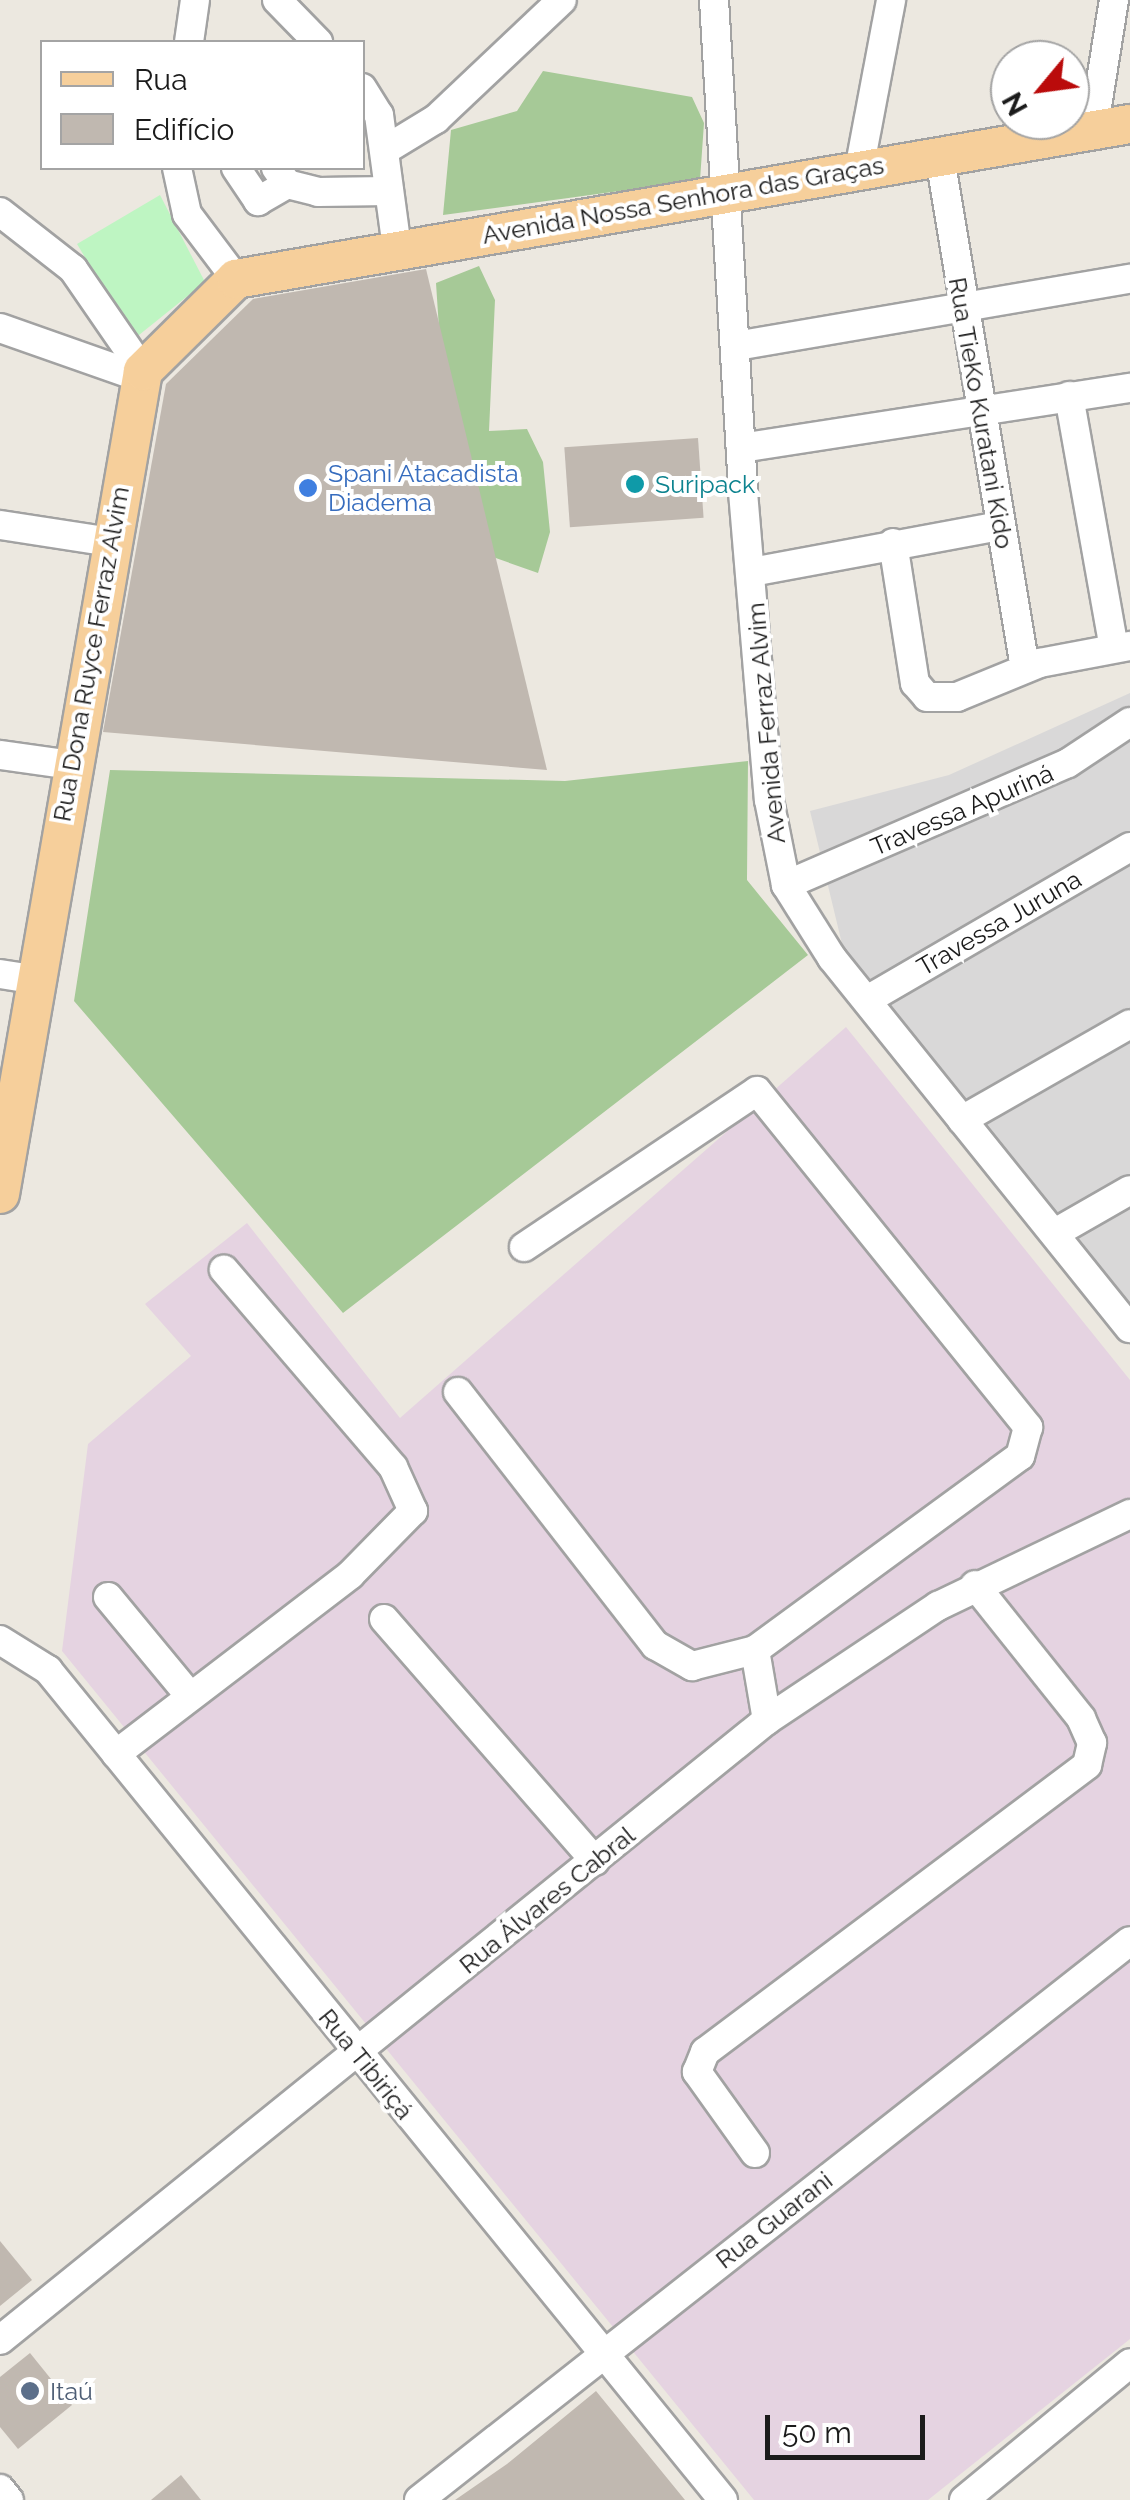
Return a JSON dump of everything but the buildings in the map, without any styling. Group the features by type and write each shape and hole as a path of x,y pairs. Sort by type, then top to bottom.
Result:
{"main road":[{"name":"Avenida Nossa Senhora das Graças","path":"236,279 726,190 1130,124"},
{"path":"142,375 236,279"},
{"name":"Rua Dona Ruyce Ferraz Alvim","path":"0,1194 16,976 70,765 142,375"}],"street":[{"path":"189,40 195,0"},
{"path":"277,0 316,40"},
{"path":"385,150 436,119 562,0"},
{"name":"Avenida Ferraz Alvim","path":"714,0 741,448 769,800 786,885 867,1000 962,1120 1055,1232 1120,1294 1130,1328"},
{"path":"860,170 891,0"},
{"path":"1093,131 1114,0"},
{"path":"365,96 385,150 396,249"},
{"name":"Rua TieKo Kuratani Kido","path":"940,158 1025,668"},
{"path":"177,170 187,214 236,279"},
{"path":"237,170 258,201 281,176 389,191"},
{"path":"6,214 73,269 142,375"},
{"path":"736,346 1130,279"},
{"path":"3,333 142,375"},
{"path":"741,448 1130,388"},
{"path":"893,543 919,691 957,696 1025,668 1122,647 1069,396"},
{"path":"0,525 111,542"},
{"path":"752,572 1000,526"},
{"name":"Travessa Apuriná","path":"786,885 1068,764 1130,722"},
{"path":"0,755 70,765"},
{"name":"Travessa Juruna","path":"867,1000 1130,846"},
{"path":"962,1120 1130,1024"},
{"path":"458,1392 655,1645 692,1666 755,1650 1020,1456 1028,1426 756,1091 524,1247"},
{"path":"1055,1232 1130,1190"},
{"path":"116,1754 350,1575 413,1511 394,1467 224,1270"},
{"name":"Rua Álvares Cabral","path":"0,2340 358,2055 767,1720 975,1585 1130,1514"},
{"path":"755,2154 698,2072 704,2052 1088,1764 1092,1743 1081,1718 975,1585"},
{"path":"108,1597 190,1696"},
{"path":"384,1619 595,1861"},
{"name":"Rua Tibiriçá","path":"0,1640 48,1670 723,2500"},
{"path":"755,1650 767,1720"},
{"name":"Rua Guarani","path":"419,2500 1130,1941"},
{"path":"964,2500 1130,2364"},
{"path":"0,2489 9,2500"}],"shaded area":[{"path":"1130,693 1130,1307 843,948 810,811 949,775"},
{"path":"846,1027 1130,1380 1130,2339 928,2500 754,2500 62,1651 88,1444 191,1356 145,1304 247,1223 400,1418"}],"green space":[{"path":"543,71 692,97 704,123 700,180 443,215 451,130 517,111"},
{"path":"160,195 205,282 134,339 77,244"},
{"path":"479,266 495,300 489,431 527,429 543,462 550,532 538,573 453,543 436,283"},
{"path":"748,761 747,880 808,955 343,1313 74,1001 110,770 565,781"}],"place":[{"name":"Suripack","path":"635,484"},
{"name":"Spani Atacadista Diadema","path":"308,488"},
{"name":"Itaú","path":"30,2391"}]}
